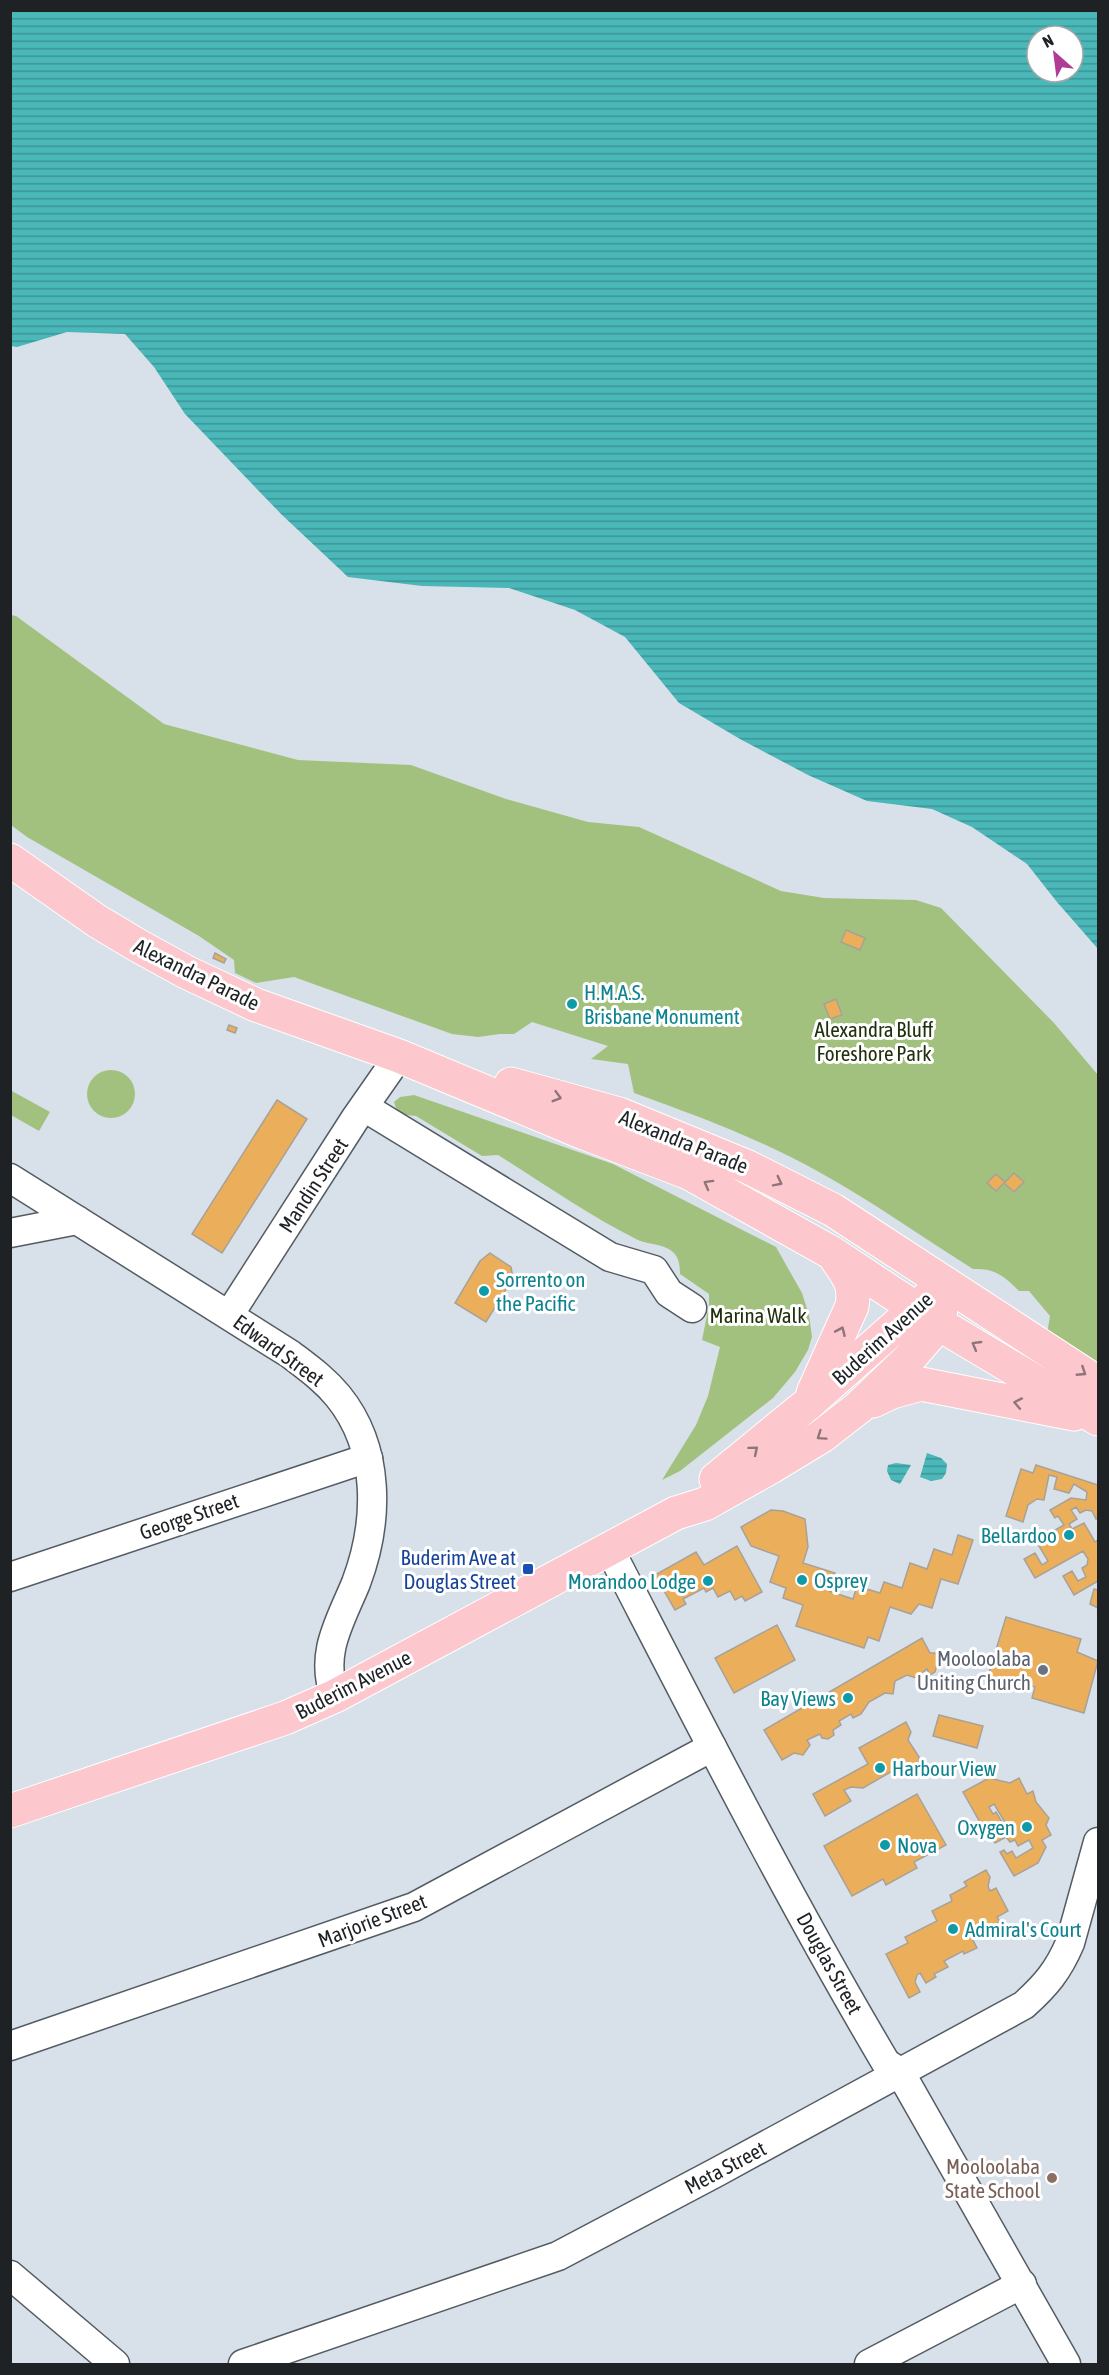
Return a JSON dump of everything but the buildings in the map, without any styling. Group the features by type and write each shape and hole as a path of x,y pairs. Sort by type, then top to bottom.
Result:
{"main road":[{"name":"Alexandra Parade","path":"10,860 97,921 186,972 256,1005 438,1068 483,1076 619,1114 748,1167 833,1210 1098,1383"},
{"name":"Alexandra Parade","path":"399,1056 584,1133 688,1173 832,1253 927,1316 1097,1418"},
{"path":"809,1403 852,1306 854,1285 832,1253"},
{"name":"Buderim Avenue","path":"10,1811 285,1718 335,1696 676,1514 705,1504 771,1467 822,1436 858,1408 907,1361 944,1284"},
{"name":"Buderim Avenue","path":"676,1514 699,1491 746,1456 809,1403 927,1316"},
{"path":"858,1408 892,1392 921,1384 1097,1418"}],"street":[{"name":"Mandin Street","path":"229,1315 399,1056"},
{"path":"364,1107 610,1257 654,1270 669,1293 692,1308"},
{"name":"Edward Street","path":"10,1178 290,1354 322,1379 339,1396 352,1417 368,1458 372,1499 371,1530 367,1549 332,1641 329,1679 335,1696"},
{"path":"10,1233 77,1220"},
{"name":"George Street","path":"10,1577 368,1458"},
{"name":"Douglas Street","path":"610,1550 712,1747 834,1973 886,2063 900,2072 1066,2364"},
{"name":"Marjorie Street","path":"10,2046 414,1907 712,1747"},
{"name":"Meta Street","path":"243,2364 558,2256 1024,2005 1056,1972 1070,1944 1098,1842"},
{"path":"10,2275 115,2364"},
{"path":"869,2364 1022,2284"}],"green space":[{"name":"Alexandra Bluff Foreshore Park","path":"11,615 16,616 164,724 298,760 411,765 506,799 588,822 639,827 781,891 824,898 916,900 941,908 1054,1023 1098,1075 1098,1368 1047,1334 1050,1316 1029,1291 1019,1291 1004,1277 993,1272 973,1269 858,1195 797,1160 682,1110 634,1093 628,1064 591,1059 608,1046 532,1022 514,1034 478,1037 452,1034 294,977 256,983 235,973 234,960 199,936 27,837 11,825"},
{"path":"106,1070 116,1070 128,1077 135,1089 135,1099 128,1111 116,1118 106,1118 91,1107 87,1099 87,1089 98,1074"},
{"path":"10,1090 50,1112 39,1131 11,1115"},
{"name":"Marina Walk","path":"414,1095 613,1164 776,1247 802,1293 809,1315 812,1337 808,1350 795,1372 773,1398 680,1471 662,1480 696,1425 708,1396 720,1347 702,1340 709,1294 680,1274 677,1257 670,1250 640,1241 618,1230 498,1155 482,1156 416,1116 398,1114 394,1102 400,1097"}],"water":[{"path":"10,11 1098,11 1098,949 1027,864 972,827 932,809 867,801 808,775 740,739 679,703 625,637 575,610 509,588 422,586 348,577 281,514 185,414 154,367 125,334 67,332 17,347 11,346"},
{"path":"927,1453 941,1458 947,1464 946,1473 942,1479 931,1481 920,1477"},
{"path":"896,1463 911,1465 900,1484 891,1480 887,1471 888,1465"}],"place":[{"name":"H.M.A.S. Brisbane Monument","path":"572,1004"},
{"name":"Sorrento on the Pacific","path":"484,1291"},
{"name":"Bellardoo","path":"1069,1535"},
{"name":"Buderim Ave at Douglas Street","path":"528,1569"},
{"name":"Osprey","path":"802,1580"},
{"name":"Morandoo Lodge","path":"708,1581"},
{"name":"Mooloolaba Uniting Church","path":"1043,1670"},
{"name":"Bay Views","path":"848,1698"},
{"name":"Harbour View","path":"880,1768"},
{"name":"Oxygen","path":"1027,1827"},
{"name":"Nova","path":"885,1845"},
{"name":"Admiral's Court","path":"953,1929"},
{"name":"Mooloolaba State School","path":"1052,2178"}]}
